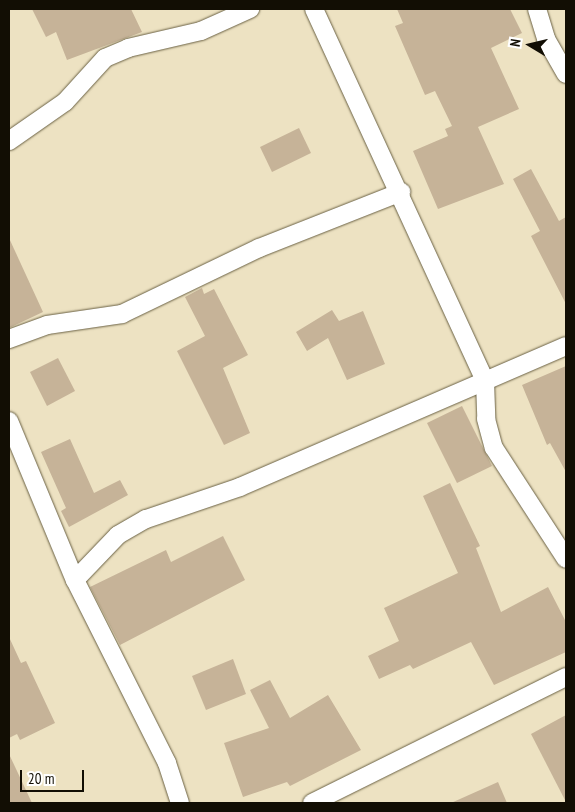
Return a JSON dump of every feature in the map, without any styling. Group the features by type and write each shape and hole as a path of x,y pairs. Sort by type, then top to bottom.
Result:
{"street":[{"path":"9,141 65,102 105,58 128,48 200,31 250,9"},
{"path":"314,9 401,192 485,381 486,419 494,448 566,559"},
{"path":"537,9 546,40 566,74"},
{"path":"9,339 48,325 122,314 258,248 401,192"},
{"path":"75,580 118,535 146,519 240,487 566,346"},
{"path":"9,421 75,580 167,763 180,803"},
{"path":"312,803 566,677"}],"building":[{"path":"32,9 131,9 142,32 67,60 56,32 46,37"},
{"path":"397,9 510,9 522,33 491,48 519,109 478,127 504,184 438,209 413,151 448,136 445,129 452,126 435,91 425,95 395,26 403,23"},
{"path":"299,128 311,153 272,172 260,147"},
{"path":"531,169 559,221 566,217 566,304 531,236 540,231 513,179"},
{"path":"9,238 43,312 9,328"},
{"path":"202,288 204,294 214,289 248,355 223,368 250,433 224,445 177,351 205,336 185,297"},
{"path":"332,310 339,321 363,311 385,364 347,380 328,338 307,351 296,332"},
{"path":"58,358 75,391 47,406 30,372"},
{"path":"566,366 566,472 550,443 547,445 522,385"},
{"path":"462,406 492,466 457,483 427,423"},
{"path":"70,439 94,493 120,480 128,495 69,527 61,511 66,508 41,452"},
{"path":"450,483 480,546 476,548 501,612 548,587 566,622 566,652 494,685 471,642 413,669 410,665 379,679 368,656 399,641 384,608 458,573 423,496"},
{"path":"223,536 245,580 120,645 90,587 166,550 171,562"},
{"path":"9,637 21,663 26,661 55,723 20,740 17,734 9,738"},
{"path":"233,659 246,694 206,710 192,676"},
{"path":"270,680 290,718 328,695 361,750 290,786 287,782 243,797 224,743 269,728 250,690"},
{"path":"566,715 566,802 531,734"},
{"path":"9,754 32,803 9,803"},
{"path":"498,782 507,803 451,803"}]}
